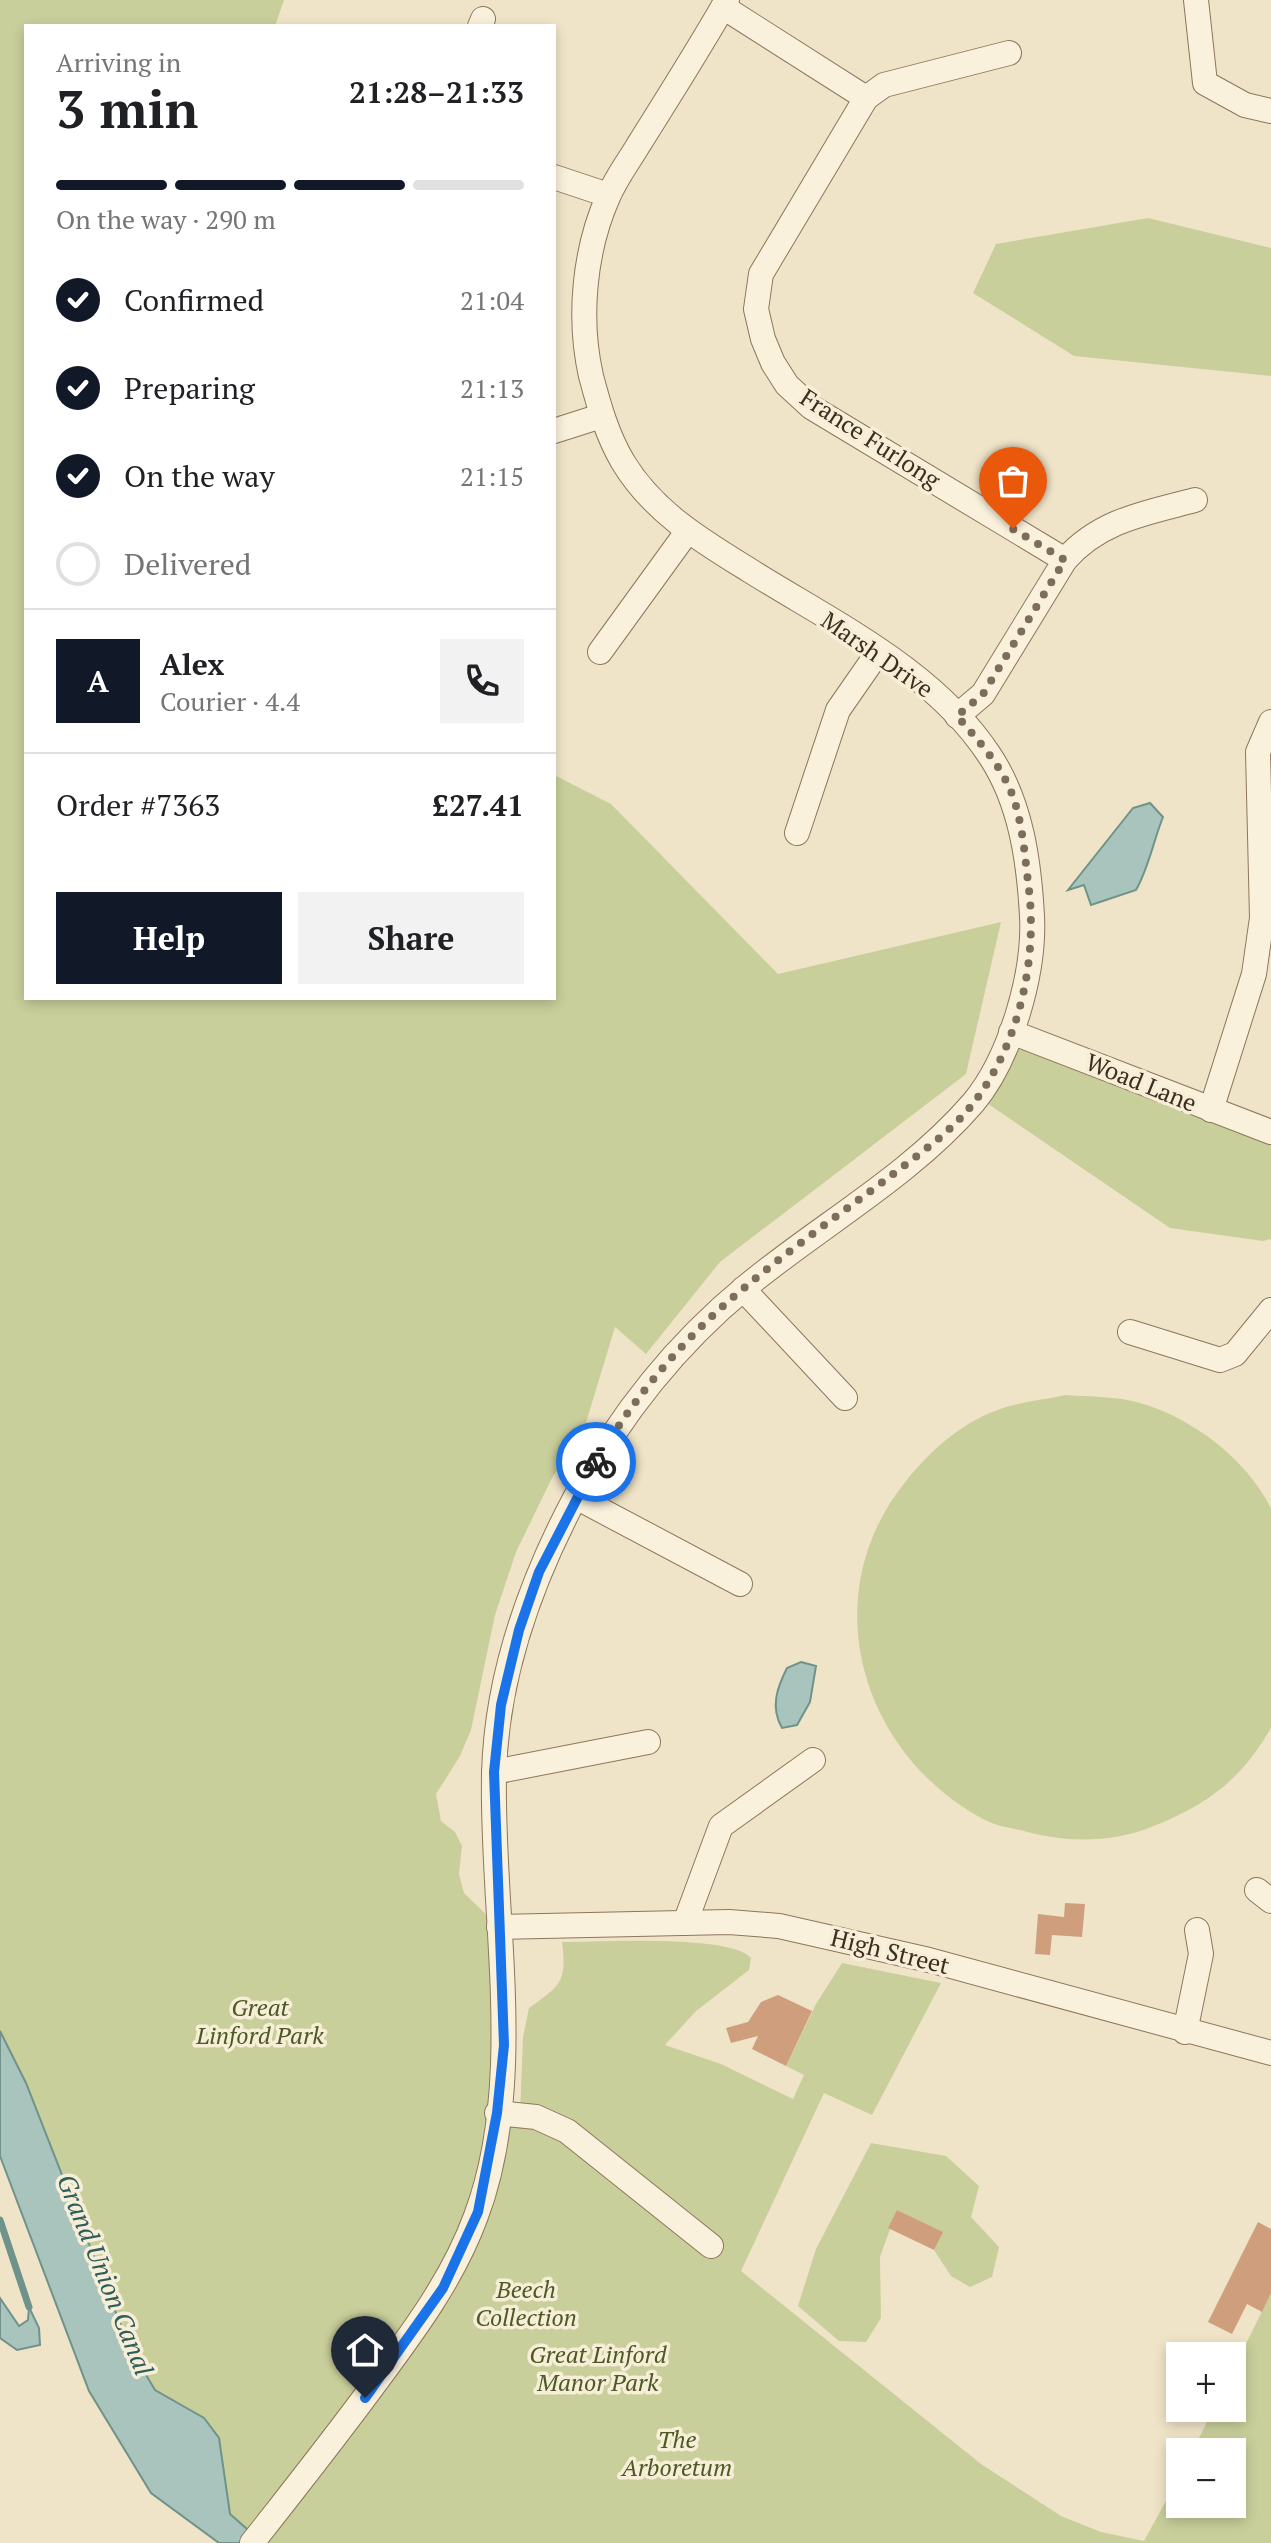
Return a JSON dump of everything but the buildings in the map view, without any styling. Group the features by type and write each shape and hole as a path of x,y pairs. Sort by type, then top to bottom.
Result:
{"street":[{"path":"1196,0 1205,83 1245,105 1271,111"},
{"path":"725,4 866,98 884,85 1009,53"},
{"name":"Marsh Drive","path":"256,2538 334,2439 443,2288 478,2212 497,2113 504,2045 494,1772 501,1705 519,1630 539,1572 576,1497 615,1429 660,1368 743,1289 931,1145 978,1097 1011,1032 1026,980 1033,924 1025,854 1012,794 986,749 922,681 687,532 653,500 625,465 601,416 583,339 590,256 608,195 725,4"},
{"name":"France Furlong","path":"866,98 761,274 756,309 773,363 787,385 811,407 1065,560"},
{"path":"556,178 608,195"},
{"path":"556,430 601,416"},
{"path":"957,716 983,694 1065,560 1083,540 1111,523 1195,500"},
{"path":"600,652 687,532"},
{"path":"797,833 838,710 879,651"},
{"path":"1211,1110 1254,974 1262,918 1258,752 1271,722"},
{"name":"Woad Lane","path":"1011,1032 1271,1132"},
{"path":"743,1289 845,1398"},
{"path":"1130,1332 1220,1360 1235,1354 1271,1310"},
{"path":"576,1497 740,1584"},
{"path":"494,1772 648,1742"},
{"path":"685,1923 721,1826 813,1760"},
{"name":"High Street","path":"499,1927 685,1923 779,1926 929,1960 1271,2053"},
{"path":"1185,2032 1201,1954 1197,1930"},
{"path":"497,2113 536,2117 567,2131 711,2246"}],"green space":[{"path":"0,0 284,0 276,24 24,24 24,1000 556,1000 556,776 611,804 778,974 1001,922 966,1074 720,1262 646,1354 615,1327 585,1426 552,1478 516,1552 495,1615 471,1730 460,1756 436,1794 441,1821 455,1832 462,1846 459,1874 464,1893 499,1927 498,2113 520,2114 523,2037 529,2008 555,1988 559,1981 563,1966 562,1942 692,1942 739,1950 751,1958 749,1970 696,2011 665,2045 721,2064 793,2099 804,2075 786,2066 816,2004 842,1963 941,1983 872,2115 824,2093 741,2271 981,2464 1061,2516 1101,2532 1144,2541 1166,2501 1166,2518 1246,2518 1246,2438 1199,2438 1207,2422 1246,2422 1246,2344 1271,2293 1271,2543 264,2543 230,2515 204,2418 155,2390 129,2346 26,2083 0,2031"},
{"path":"1148,218 1271,248 1271,376 1074,356 973,293 996,244"},
{"path":"1011,1032 1271,1128 1271,1239 1263,1241 1170,1228 978,1097"},
{"path":"1066,1395 1131,1401 1179,1419 1233,1457 1271,1508 1271,1728 1248,1762 1207,1799 1154,1826 1106,1838 1056,1838 998,1825 983,1819 940,1790 906,1754 880,1712 864,1667 857,1620 862,1572 878,1525 906,1481 925,1460 958,1431 995,1411"},
{"path":"871,2143 946,2156 979,2186 971,2217 999,2247 992,2277 970,2287 951,2276 934,2250 942,2232 897,2210 880,2257 881,2318 866,2342 839,2341 798,2306 816,2249"}],"water":[{"path":"1150,803 1163,817 1136,890 1091,905 1084,885 1068,890 1133,808"},
{"path":"801,1662 816,1666 810,1702 797,1725 782,1728 776,1713 778,1690 787,1668"},
{"path":"0,2031 26,2083 129,2346 155,2390 204,2418 219,2438 230,2514 263,2543 219,2543 151,2493 89,2391 0,2156"},
{"path":"0,2298 19,2326 28,2320 29,2307 39,2328 40,2345 17,2350 0,2338"}],"waterway":[{"path":"0,2220 29,2307"}],"way so far":[{"path":"596,1462 615,1429 660,1368 743,1289 931,1145 963,1113 978,1097 1011,1032 1026,980 1033,924 1025,854 1012,794 986,749 957,716 983,694 1065,560 1013,529"}],"route":[{"path":"365,2398 443,2288 478,2212 497,2113 504,2045 494,1772 501,1705 519,1630 539,1572 596,1462"}],"park label":[{"name":"Great Linford Park","path":"260,2022"},
{"name":"Beech Collection","path":"526,2304"},
{"name":"Great Linford Manor Park","path":"598,2369"},
{"name":"The Arboretum","path":"677,2454"}],"water label":[{"name":"Grand Union Canal","path":"105,2275"}]}
